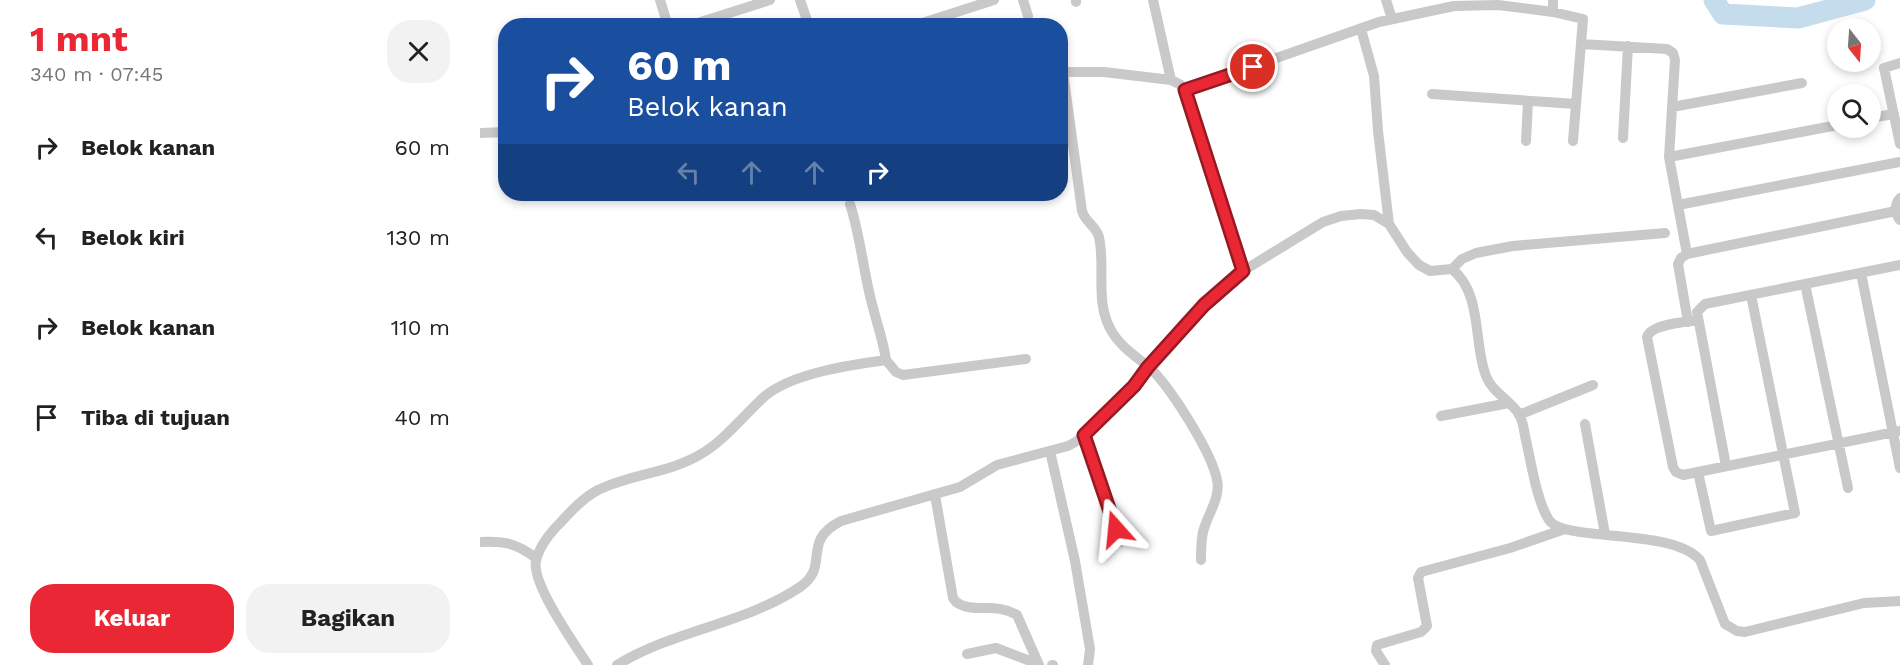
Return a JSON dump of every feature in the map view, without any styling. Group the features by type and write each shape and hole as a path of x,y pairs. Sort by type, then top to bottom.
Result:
{"street":[{"path":"660,0 666,18"},
{"path":"713,18 770,0"},
{"path":"800,0 806,18"},
{"path":"937,18 994,0"},
{"path":"1023,0 1028,16"},
{"path":"1153,0 1171,80"},
{"path":"1386,0 1392,19"},
{"path":"1553,0 1553,12"},
{"path":"1185,90 1392,19 1472,4 1553,12 1582,19 1573,141"},
{"path":"1361,28 1374,76 1384,198 1389,224 1407,252 1419,265 1430,271 1452,269 1462,259 1476,253 1513,246 1665,234"},
{"path":"1581,44 1667,49 1673,53 1675,60 1669,158 1687,254"},
{"path":"1623,138 1628,46"},
{"path":"1900,63 1884,68 1895,89 1894,114 1900,144"},
{"path":"1068,72 1104,72 1171,80 1181,85 1185,90 1243,271"},
{"path":"1672,107 1802,82"},
{"path":"1432,94 1576,104"},
{"path":"1526,141 1528,101"},
{"path":"1068,114 1082,211 1084,218 1099,236 1100,282 1112,331 1122,344 1148,367 1172,396 1192,426 1218,481 1214,503 1203,531 1201,560"},
{"path":"1881,116 1894,114"},
{"path":"1669,158 1827,127"},
{"path":"480,133 498,132"},
{"path":"1678,205 1900,162"},
{"path":"1726,466 1678,264 1681,258 1687,254 1898,216 1896,207 1900,198"},
{"path":"850,204 858,229 871,299 882,334 886,360 896,372 903,375 1026,359"},
{"path":"617,665 679,636 784,597 801,586 813,574 819,539 823,532 834,524 960,487 997,465 1068,446 1084,435 1134,386 1148,367 1213,296 1243,271 1313,227 1341,216 1361,214 1374,215 1389,224"},
{"path":"1693,321 1697,312 1705,304 1900,265"},
{"path":"1452,269 1462,281 1472,303 1487,378 1519,415 1542,504 1549,519 1562,530"},
{"path":"1861,273 1896,431 1900,468"},
{"path":"1805,284 1848,488"},
{"path":"1698,472 1711,531 1795,513 1751,295"},
{"path":"1693,321 1655,328 1648,332 1647,337 1672,467 1676,472 1683,475 1896,431"},
{"path":"588,665 558,618 540,584 535,568 536,558 558,525 586,497 599,489 700,455 778,387 795,379 886,360"},
{"path":"1519,415 1593,385"},
{"path":"1441,416 1509,404"},
{"path":"1585,424 1605,534"},
{"path":"1084,435 1120,542"},
{"path":"1050,451 1075,561 1090,649 1088,665"},
{"path":"935,495 956,602 968,607 1006,609 1017,615 1038,664"},
{"path":"1385,665 1376,651 1377,645 1421,632 1427,626 1418,578 1421,572 1510,548 1562,530 1672,544 1694,553 1700,560 1725,624 1737,631 1745,632 1864,603 1900,601"},
{"path":"480,542 508,543 520,547 536,558"},
{"path":"968,654 996,648 1038,664"}],"waterway":[{"path":"1714,0 1723,14 1798,18 1865,0"}],"route":[{"path":"1116,529 1084,435 1134,386 1148,367 1204,305 1243,271 1185,90 1253,67"}]}
